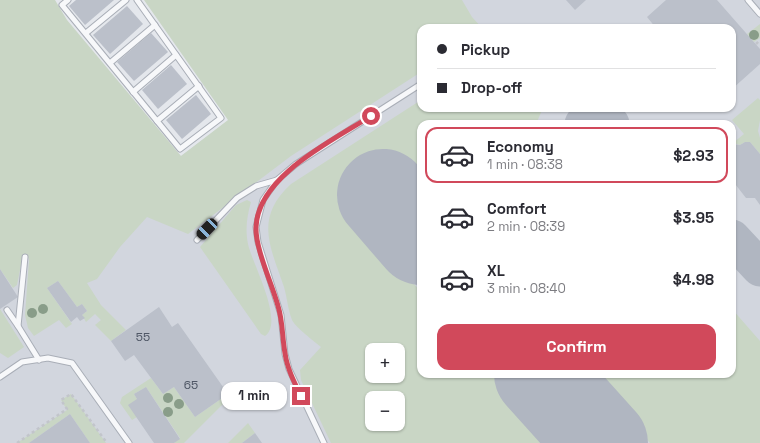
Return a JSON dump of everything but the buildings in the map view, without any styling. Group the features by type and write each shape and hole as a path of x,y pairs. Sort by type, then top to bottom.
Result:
{"lane":[{"path":"68,0 62,5 180,149 221,118 137,0"},
{"path":"86,34 126,0"},
{"path":"748,0 760,14"},
{"path":"110,63 155,25"},
{"path":"133,92 176,55"},
{"path":"157,121 199,86"},
{"path":"324,443 289,369 285,354 281,315 258,242 256,227 263,200 278,180 296,164 417,87"},
{"path":"197,240 237,198 256,186 278,180"},
{"path":"18,326 25,257"},
{"path":"7,310 40,360"},
{"path":"0,377 22,362 48,358 72,363 129,443"}],"path":[{"path":"756,44 760,40"},
{"path":"17,443 67,409 61,400 71,394 107,443"}],"shaded area":[{"path":"389,0 760,0 760,443 0,443 0,166 181,156"}],"green space":[{"path":"0,0 55,0 67,20 181,156 228,120 144,0 462,0 472,17 478,24 417,24 417,75 291,156 188,234 147,217 120,247 97,279 87,283 101,305 126,330 111,341 95,325 101,320 95,314 86,322 82,315 87,311 82,304 77,307 58,281 47,288 72,324 66,328 59,320 34,336 28,328 25,315 29,260 27,254 23,255 17,285 13,288 0,269"},
{"path":"760,24 760,38 754,42 747,34"},
{"path":"758,98 760,100 760,120 758,131 760,138 760,154 750,142 745,142 740,145 736,144 736,141 744,134 736,125 736,120 732,120"},
{"path":"417,103 417,112 541,112 538,120 417,120 417,179 410,171 357,219 417,287 417,378 497,378 554,443 331,443 301,380 300,370 321,347 294,323 289,312 284,287 270,245 268,233 272,209 291,184"},
{"path":"247,200 251,202 247,223 248,244 266,292 271,318 270,329 265,336 261,334 200,247 236,205"},
{"path":"0,309 24,347 8,358 0,353"},
{"path":"736,314 760,341 760,443 650,443 592,378 736,378"},
{"path":"151,378 163,394 174,387 195,417 228,394 231,396 184,443 174,443 180,438 146,387 134,394 137,399 137,417 132,420 120,403 122,397"},
{"path":"71,394 106,443 90,443 70,414 29,443 17,443 67,410 61,400"},
{"path":"248,423 255,433 242,443 228,443"}],"taxiway":[{"path":"736,242 760,268"}],"runway":[{"path":"383,195 417,234"},
{"path":"544,378 602,443"}],"route":[{"path":"301,396 289,369 285,354 281,315 258,242 256,227 263,200 278,180 296,164 371,116"}]}
